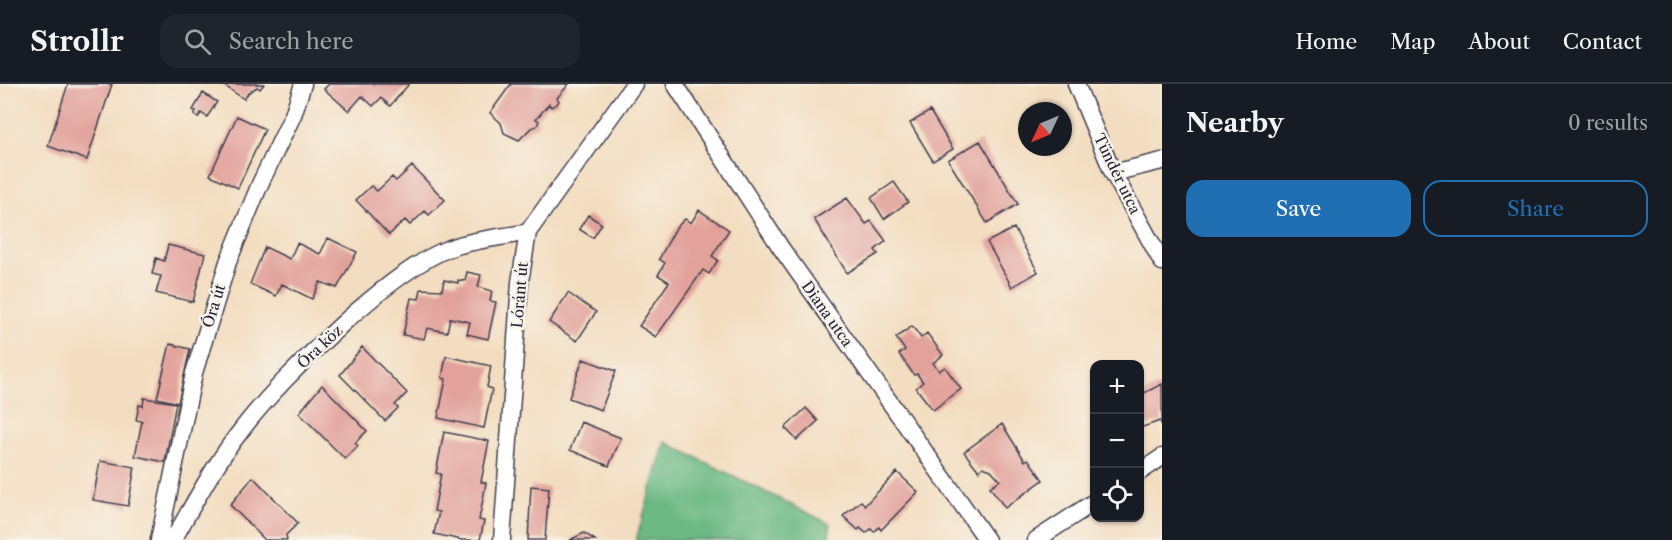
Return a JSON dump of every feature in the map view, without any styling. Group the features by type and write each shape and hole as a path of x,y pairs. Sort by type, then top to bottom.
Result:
{"street":[{"name":"Óra út","path":"159,540 174,458 194,372 228,262 260,184 293,115 303,84"},
{"name":"Lóránt út","path":"502,540 520,282 528,232 634,84"},
{"name":"Diana utca","path":"675,84 781,248 987,540"},
{"name":"Tündér utca","path":"1076,84 1113,173 1162,262"},
{"path":"1113,173 1162,161"},
{"name":"Óra köz","path":"173,540 211,472 242,428 291,374 366,303 434,256 455,246 528,232"},
{"path":"1144,469 1162,457"},
{"path":"1036,540 1090,505"}],"green space":[{"path":"665,442 830,524 829,540 636,540"}],"building":[{"path":"68,84 112,84 87,160 48,146"},
{"path":"222,84 264,84 260,89 257,87 249,92 244,99"},
{"path":"329,84 409,84 390,106 381,98 373,106 362,96 349,111 324,89"},
{"path":"511,84 569,84 557,98 559,101 557,104 551,107 549,104 536,119 539,121 537,126 531,128 519,140 504,133 501,123 490,113"},
{"path":"203,93 217,102 207,117 201,113 198,118 194,115 196,111 193,110"},
{"path":"930,111 953,149 933,161 910,123"},
{"path":"237,116 265,129 238,188 210,175"},
{"path":"980,141 1018,204 987,223 948,160"},
{"path":"412,166 445,200 429,215 425,211 410,225 405,220 389,235 356,200 371,186 377,191 392,177 396,181"},
{"path":"894,182 908,202 884,219 871,198"},
{"path":"847,198 866,224 871,221 886,241 875,250 878,254 847,273 814,219"},
{"path":"699,210 729,230 712,256 718,260 709,274 703,270 656,337 639,326 669,282 658,275 665,263 659,259 676,228 685,219 691,223"},
{"path":"588,215 602,224 593,238 579,229"},
{"path":"1014,228 1038,272 1012,287 987,242"},
{"path":"328,238 357,252 337,288 320,282 312,299 282,284 276,296 250,284 265,247 290,259 297,243 320,254"},
{"path":"168,245 205,254 193,302 156,293 161,276 152,274 156,258 164,261"},
{"path":"467,272 481,275 478,287 492,291 490,301 496,302 488,339 467,334 470,322 450,318 447,332 427,328 424,339 403,335 411,298 419,299 421,289 442,290 444,280 458,283 458,280 465,281"},
{"path":"568,293 596,312 577,341 549,322"},
{"path":"912,326 921,338 927,333 943,355 933,363 939,371 945,367 961,389 933,410 916,388 923,382 917,374 914,375 899,354 905,350 896,338"},
{"path":"170,344 190,349 178,403 157,398"},
{"path":"362,347 407,393 395,405 398,408 385,421 340,375"},
{"path":"446,356 491,366 487,387 492,389 484,428 438,418 446,379 442,378"},
{"path":"583,359 616,371 601,410 569,398"},
{"path":"1162,384 1162,426 1160,421 1144,427 1144,393"},
{"path":"322,385 367,431 355,443 358,446 345,459 299,413"},
{"path":"144,398 176,403 165,462 135,456 142,421 136,420 139,405 143,406"},
{"path":"806,408 818,421 797,440 785,428"},
{"path":"581,422 621,438 609,466 570,450"},
{"path":"1002,424 1025,461 1028,459 1043,480 1005,508 990,487 1000,480 991,470 983,467 979,471 964,452"},
{"path":"444,432 489,441 481,482 486,483 479,520 484,521 480,540 462,540 434,534 439,512 434,511 441,474 436,473"},
{"path":"100,461 135,467 128,506 93,500"},
{"path":"897,472 918,492 881,530 879,527 874,532 871,529 866,533 860,528 858,530 843,516 861,501 865,505"},
{"path":"253,477 298,523 286,535 287,540 265,540 230,505"},
{"path":"531,486 549,488 545,540 528,540"},
{"path":"584,533 595,540 570,540"}]}
